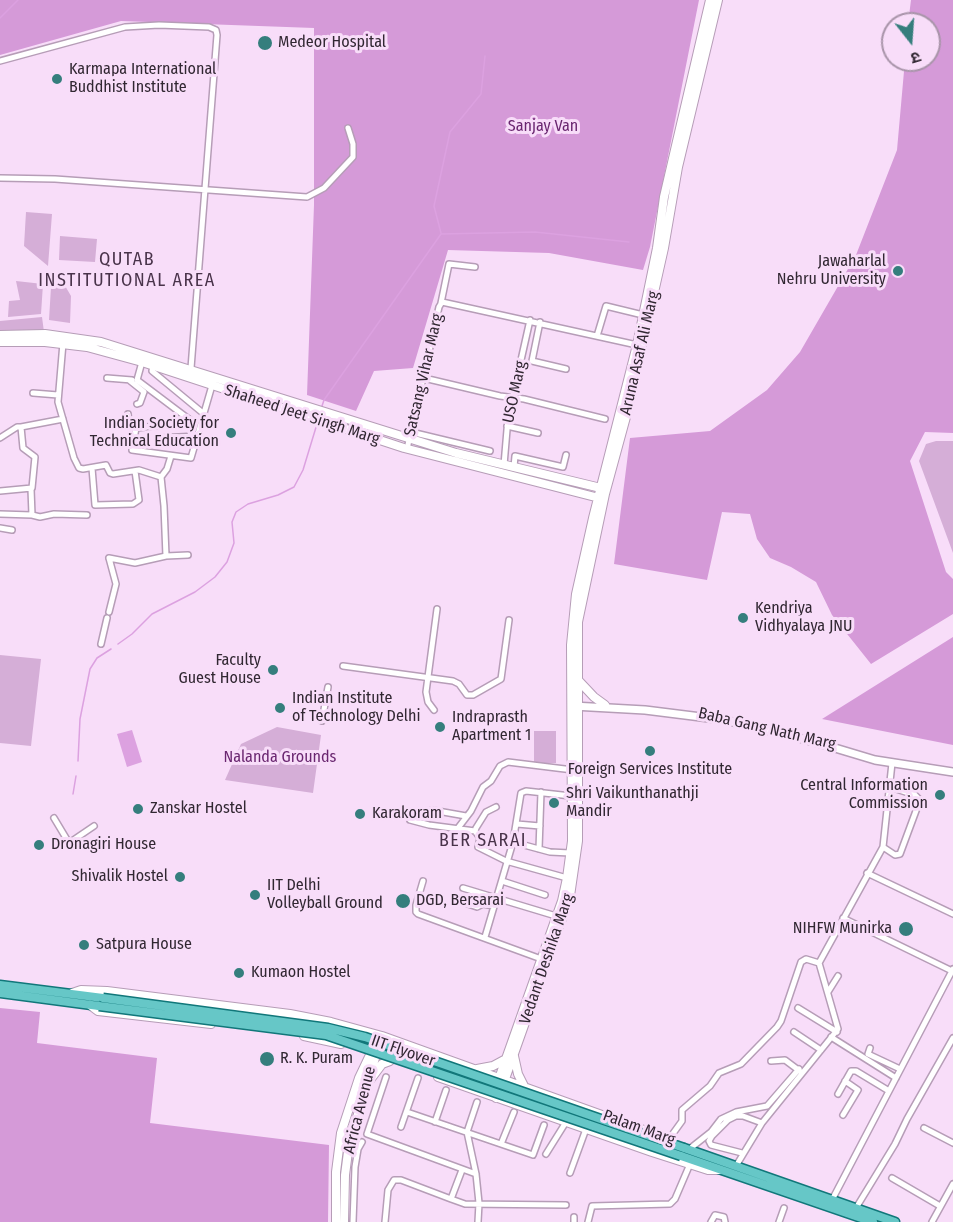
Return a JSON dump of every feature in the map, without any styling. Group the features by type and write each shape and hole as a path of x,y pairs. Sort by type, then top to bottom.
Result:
{"main road":[{"name":"Aruna Asaf Ali Marg","path":"576,705 578,622 601,498 664,248 710,0"},
{"name":"Aruna Asaf Ali Marg","path":"622,416 657,248 664,197 718,0"},
{"name":"Shaheed Jeet Singh Marg","path":"0,335 45,334 153,366 189,374"},
{"name":"Shaheed Jeet Singh Marg","path":"0,342 63,339 101,342 407,449 601,498"},
{"name":"Shaheed Jeet Singh Marg","path":"213,382 410,435 504,465 603,489"},
{"path":"580,493 590,504 593,518"},
{"name":"Aruna Asaf Ali Marg","path":"576,705 572,625 593,518 601,498"},
{"path":"577,679 605,705"},
{"name":"Vedant Deshika Marg","path":"502,1078 506,1059 570,896 575,872 578,841 575,770 576,705"},
{"name":"Vedant Deshika Marg","path":"555,930 556,916 567,878 571,796 575,770"},
{"name":"Vedant Deshika Marg","path":"494,1097 514,1054 544,960"},
{"name":"IIT Flyover","path":"0,985 72,993 97,1003 326,1035 686,1150 721,1165"},
{"name":"Palam Marg","path":"72,993 81,990 107,991 290,1014 381,1036 669,1139 686,1150 714,1155 721,1165 873,1222"},
{"path":"0,993 97,1003"},
{"name":"Palam Marg","path":"97,1003 98,1011 290,1034 340,1044 708,1170 721,1165 736,1166 895,1222"},
{"path":"340,1044 348,1038 346,1027"},
{"name":"Africa Avenue","path":"336,1222 336,1172 341,1133 358,1078 369,1053 381,1036"},
{"name":"Africa Avenue","path":"345,1222 345,1176 349,1144 366,1084 369,1053"},
{"path":"514,1054 524,1086"},
{"path":"476,1070 493,1066 506,1059"},
{"path":"366,1084 382,1064 390,1060"},
{"path":"546,1115 540,1111 539,1102 544,1097 551,1096"}],"street":[{"path":"0,60 125,27 214,29 217,35 189,374"},
{"path":"0,178 55,179 310,197 324,188 353,157 354,150 348,128"},
{"name":"Satsang Vihar Marg","path":"407,449 442,302 448,264 475,267"},
{"path":"442,302 636,345"},
{"path":"597,336 606,306 643,315"},
{"name":"USO Marg","path":"504,465 507,426 530,320"},
{"path":"540,322 532,361 566,369"},
{"path":"63,339 58,395 77,466 83,469 106,465 113,474 135,471 161,477"},
{"path":"137,380 142,362"},
{"path":"153,366 152,371 204,414"},
{"path":"107,378 137,380 200,427"},
{"path":"424,378 605,419"},
{"path":"129,380 144,392 141,403 136,404"},
{"path":"135,429 132,450 191,458 213,382"},
{"path":"33,393 58,395"},
{"path":"128,414 129,424 135,429"},
{"path":"0,438 17,427 63,419"},
{"path":"135,429 141,426 193,422"},
{"path":"507,426 538,433"},
{"path":"21,427 23,448 35,455 31,489 32,515"},
{"path":"410,435 490,451"},
{"path":"159,438 198,436"},
{"path":"514,467 515,456 563,467 566,455"},
{"path":"166,556 161,477 167,469 171,456"},
{"path":"92,468 95,505 133,504 139,500 135,471"},
{"path":"0,491 31,489"},
{"path":"0,514 32,515 40,518 54,514 87,516"},
{"path":"0,528 12,530"},
{"path":"101,644 116,584 109,558 135,563 166,556 188,555"},
{"path":"434,710 426,697 426,678 437,609"},
{"path":"343,666 456,682 470,696 496,683 502,675 509,621"},
{"path":"322,721 328,687"},
{"name":"Baba Gang Nath Marg","path":"576,705 605,705 682,712 754,724 892,763 953,770"},
{"name":"Baba Gang Nath Marg","path":"576,705 682,712"},
{"name":"Baba Gang Nath Marg","path":"841,748 953,770"},
{"path":"458,828 471,811 485,784 491,781 500,766 508,762 575,770"},
{"path":"837,1032 837,1020 819,963 883,847 892,763"},
{"path":"883,847 895,855 900,854 920,800 915,795 890,787"},
{"path":"485,937 513,842 521,793 526,791 571,796"},
{"path":"539,849 541,792"},
{"path":"475,831 486,812 496,807"},
{"path":"432,810 466,816"},
{"path":"54,818 69,843 94,826"},
{"path":"410,820 475,831 480,838 478,847 487,852 506,861 567,878"},
{"path":"517,824 540,826"},
{"path":"513,842 539,849 570,853"},
{"path":"867,873 953,914"},
{"path":"423,881 416,905 418,915 485,937 544,960"},
{"path":"502,881 545,895"},
{"path":"462,888 556,916"},
{"path":"465,903 494,906"},
{"path":"832,1200 953,970 843,918"},
{"path":"669,1139 682,1121 682,1110 710,1086 719,1073 741,1064 777,1027 801,962 806,959 819,963"},
{"path":"828,992 838,976"},
{"path":"798,1008 837,1032"},
{"path":"794,1032 821,1050"},
{"path":"686,1150 711,1132 721,1119 736,1112 767,1106 837,1032"},
{"path":"831,1037 896,1078"},
{"path":"856,1208 953,1040"},
{"path":"870,1048 867,1052 869,1054 900,1070"},
{"path":"771,1061 785,1060 801,1071"},
{"path":"736,1166 762,1123 801,1071"},
{"path":"838,1094 849,1072 854,1071 889,1091"},
{"path":"386,1077 367,1134 476,1174"},
{"path":"401,1127 418,1078"},
{"path":"843,1115 858,1090 845,1081"},
{"path":"435,1122 446,1090"},
{"path":"477,1102 467,1132 476,1174 478,1222"},
{"path":"407,1112 533,1155 544,1125"},
{"path":"501,1144 514,1112"},
{"path":"742,1154 711,1145 709,1141 728,1120 736,1116 743,1116 762,1123"},
{"path":"546,1154 566,1122"},
{"path":"924,1128 953,1143"},
{"path":"570,1173 586,1130"},
{"path":"353,1222 355,1167 358,1149 362,1142"},
{"path":"588,1222 592,1206 670,1204 690,1164"},
{"path":"451,1199 462,1170"},
{"path":"891,1178 940,1206"},
{"path":"385,1222 388,1190 394,1180 401,1180 465,1204 566,1205"},
{"path":"932,1222 953,1184"},
{"path":"779,1222 784,1208"},
{"path":"711,1222 715,1215 724,1217 725,1222"}],"green space":[{"name":"Sanjay Van","path":"0,0 699,0 650,247 643,270 549,253 448,250 413,368 374,371 356,411 307,395 314,205 314,28 121,21 0,55"},
{"path":"911,0 953,0 953,433 925,432 910,461 946,572 953,579 953,614 871,664 832,615 816,582 770,558 757,539 750,514 722,512 707,580 614,564 630,438 710,431 767,390 800,352 856,255 897,150 904,72 941,72 941,12 910,12"},
{"path":"26,212 52,214 48,266 24,246"},
{"path":"60,236 97,239 95,262 59,260"},
{"path":"16,281 43,284 41,314 8,317 9,301 20,300"},
{"path":"54,284 64,284 71,296 70,323 49,320 51,287 54,287"},
{"path":"42,317 44,332 0,330 0,321"},
{"path":"936,441 953,441 953,553 919,461 926,444"},
{"path":"953,637 953,745 822,719"},
{"path":"0,655 41,659 31,746 0,743"},
{"name":"Nalanda Grounds","path":"277,727 321,735 313,793 225,780 241,744"},
{"path":"534,731 556,731 556,763 534,763"},
{"path":"0,1008 40,1012 37,1043 157,1058 150,1123 329,1145 328,1222 0,1222"}],"shaded area":[{"path":"132,730 142,762 127,767 117,734"}],"waterway":[{"path":"0,18 18,0"},
{"path":"441,233 434,206 450,132 481,94 485,56"},
{"path":"321,409 324,400 441,234 535,232 629,242"},
{"path":"118,644 152,614 195,592 215,577 227,562 234,543 232,522 236,512 248,504 278,495 294,487 303,470 317,424"},
{"path":"78,761 80,719 90,669 97,658 111,649"},
{"path":"73,794 76,776"}],"place":[{"name":"Medeor Hospital","path":"265,43"},
{"name":"Karmapa International Buddhist Institute","path":"57,79"},
{"name":"Jawaharlal Nehru University","path":"898,271"},
{"name":"Indian Society for Technical Education","path":"231,433"},
{"name":"Kendriya Vidhyalaya JNU","path":"743,618"},
{"name":"Faculty Guest House","path":"273,670"},
{"name":"Indian Institute of Technology Delhi","path":"280,708"},
{"name":"Indraprasth Apartment 1","path":"440,727"},
{"name":"Foreign Services Institute","path":"650,751"},
{"name":"Central Information Commission","path":"940,795"},
{"name":"Shri Vaikunthanathji Mandir","path":"554,803"},
{"name":"Zanskar Hostel","path":"138,809"},
{"name":"Karakoram","path":"360,814"},
{"name":"Dronagiri House","path":"39,845"},
{"name":"Shivalik Hostel","path":"180,877"},
{"name":"IIT Delhi Volleyball Ground","path":"255,895"},
{"name":"DGD, Bersarai","path":"403,901"},
{"name":"NIHFW Munirka","path":"906,929"},
{"name":"Satpura House","path":"84,945"},
{"name":"Kumaon Hostel","path":"239,973"},
{"name":"R. K. Puram","path":"267,1059"}],"district":[{"name":"QUTAB INSTITUTIONAL AREA","path":"127,270"},
{"name":"BER SARAI","path":"483,841"}]}
